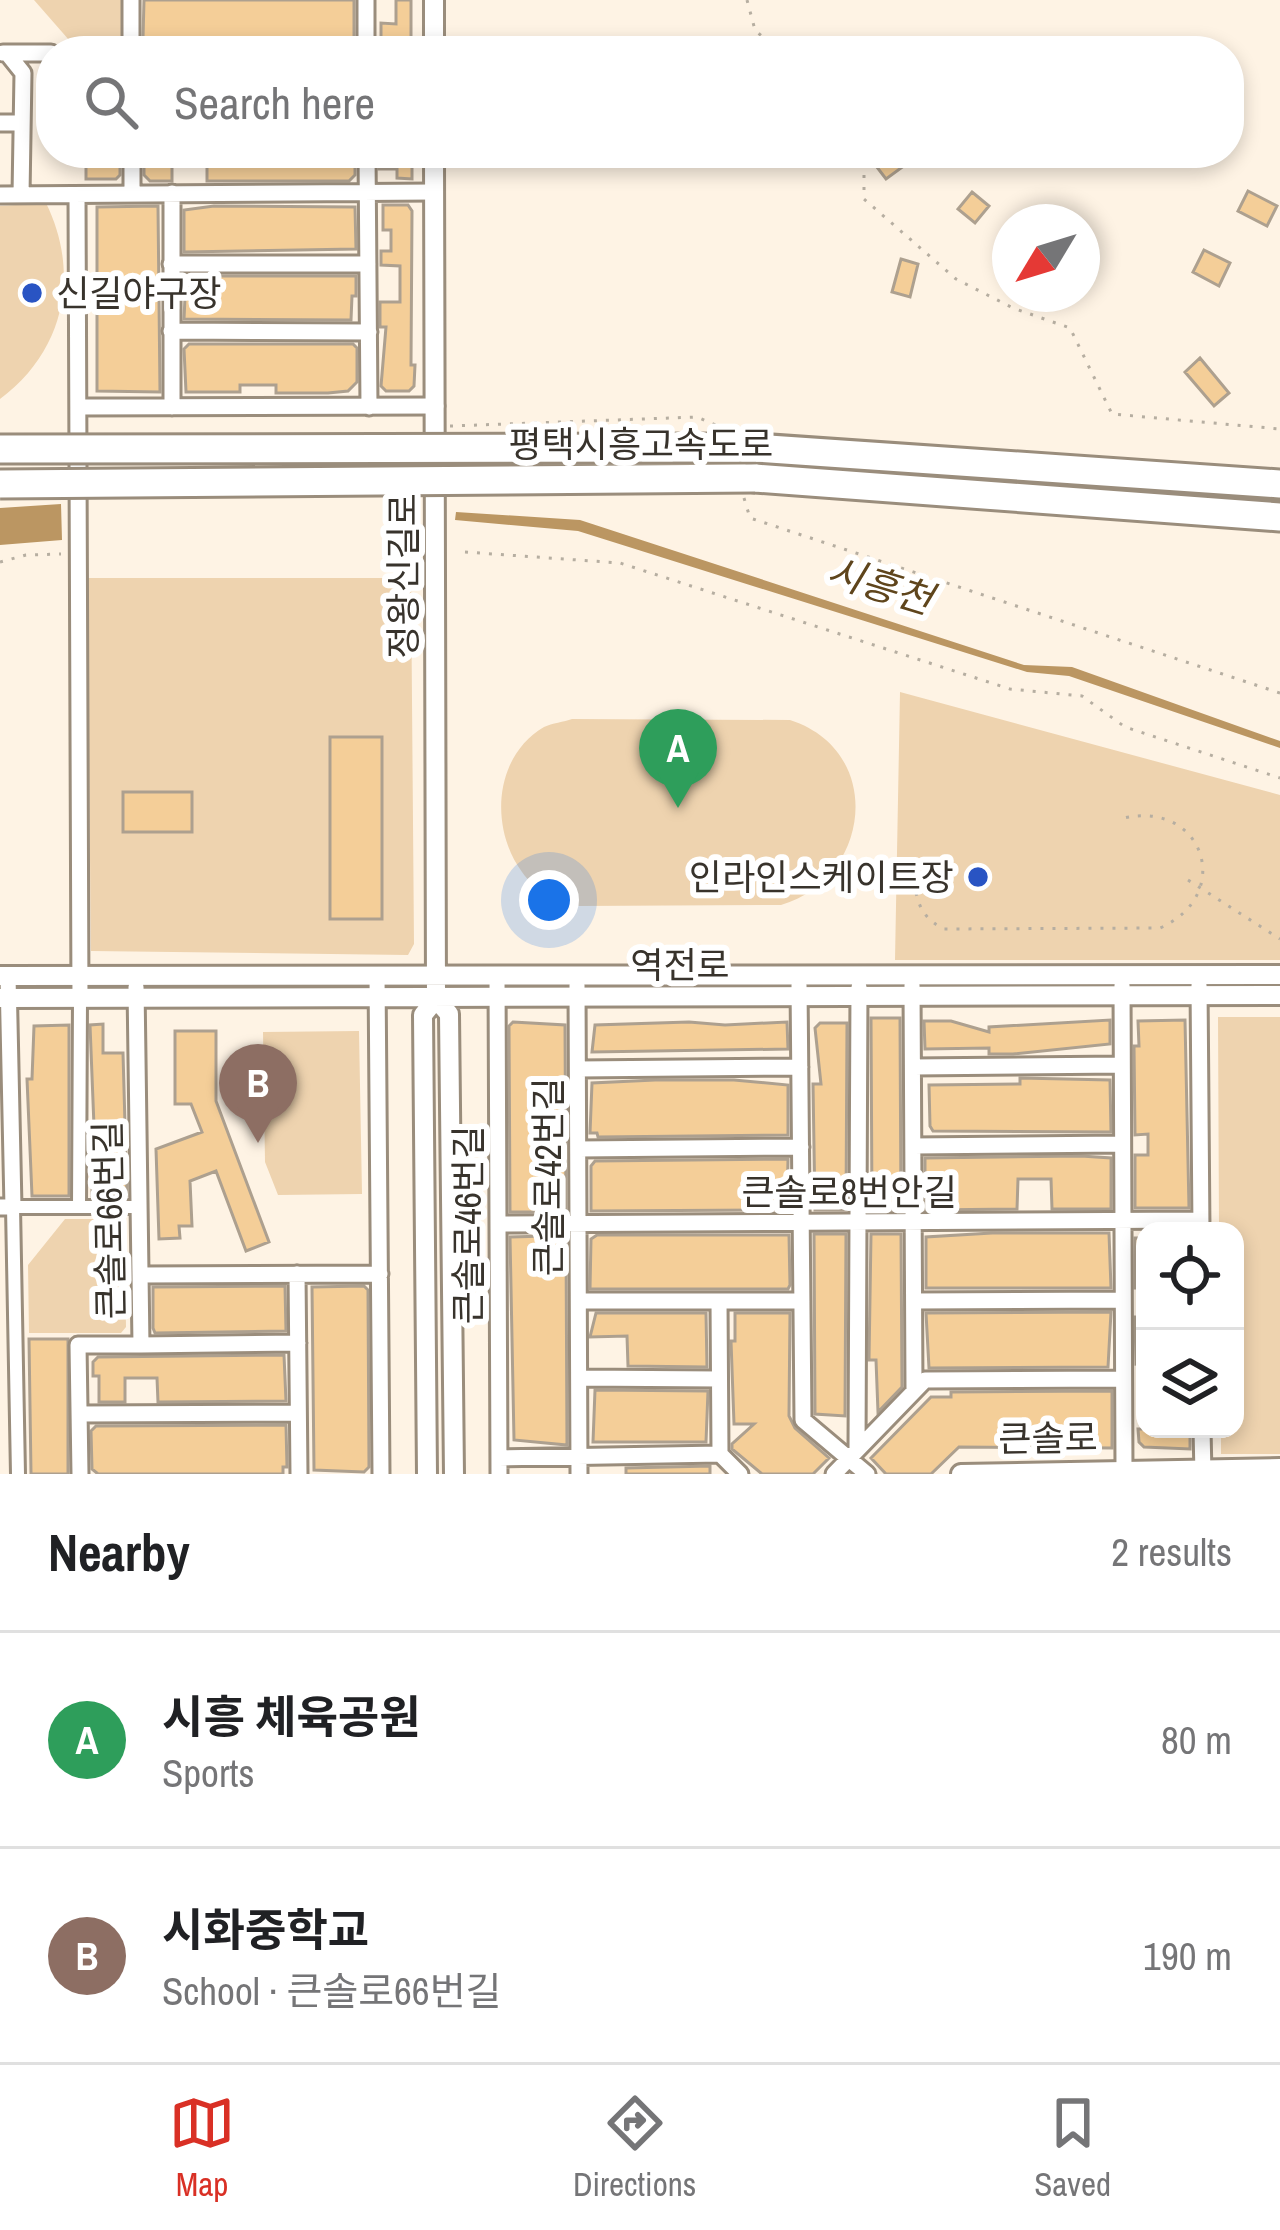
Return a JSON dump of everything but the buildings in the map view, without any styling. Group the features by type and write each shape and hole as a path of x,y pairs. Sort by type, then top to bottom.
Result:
{"highway":[{"name":"평택시흥고속도로","path":"0,449 756,448 1269,483"},
{"name":"평택시흥고속도로","path":"0,484 749,487 1269,516"}],"street":[{"path":"131,0 131,36"},
{"path":"366,0 366,36"},
{"path":"434,0 434,36"},
{"path":"4,53 36,53"},
{"path":"4,53 23,73 21,195"},
{"path":"0,123 22,123"},
{"path":"132,168 132,194"},
{"path":"367,168 368,406"},
{"name":"정왕신길로","path":"427,1474 423,1016 436,999 434,168"},
{"path":"0,195 434,192"},
{"path":"172,193 172,407"},
{"path":"77,195 79,1207"},
{"path":"171,264 368,264"},
{"path":"171,332 368,332"},
{"path":"77,407 436,406"},
{"name":"큰솔로66번길","path":"80,1474 78,1346 141,1345 136,974"},
{"path":"377,975 381,1474"},
{"name":"역전로","path":"4,998 577,998 799,987 1199,985 1280,975"},
{"path":"4,976 18,1474"},
{"name":"역전로","path":"4,976 577,976 799,987"},
{"name":"큰솔로46번길","path":"496,976 499,1466"},
{"name":"큰솔로42번길","path":"577,976 579,1465"},
{"path":"1199,985 1201,1222"},
{"name":"역전로","path":"1199,985 1280,995"},
{"path":"1122,986 1124,1470"},
{"path":"799,987 803,1420 853,1454 867,1474"},
{"path":"853,1454 859,987"},
{"path":"912,987 914,1390"},
{"name":"정왕신길로","path":"436,999 449,1014 454,1474"},
{"path":"913,1066 1122,1065"},
{"path":"578,1069 800,1067"},
{"path":"913,1146 1122,1144"},
{"path":"578,1149 801,1147"},
{"path":"7,1207 139,1207"},
{"name":"큰솔로8번안길","path":"498,1224 1154,1222"},
{"path":"297,1274 298,1474"},
{"path":"140,1275 380,1274"},
{"path":"914,1301 1123,1300"},
{"path":"579,1301 802,1301"},
{"path":"719,1301 720,1454 740,1474"},
{"path":"141,1345 298,1343"},
{"path":"579,1378 719,1379"},
{"path":"834,1474 925,1380 1123,1379"},
{"path":"79,1414 298,1413"},
{"path":"1202,1438 1203,1471"},
{"path":"499,1466 720,1454"},
{"name":"큰솔로","path":"961,1474 1280,1468"}],"path":[{"path":"747,0 755,30 762,36"},
{"path":"862,168 864,199 956,279 1013,308 1070,328 1112,414 1280,429"},
{"path":"436,427 698,418 723,428"},
{"path":"749,487 750,518 1280,693"},
{"path":"465,552 620,562 1010,689 1082,696 1125,727 1280,778"},
{"path":"0,562 26,555 69,554"},
{"path":"913,857 917,902 923,914 932,923 957,931 1160,928 1178,920 1201,889 1200,852 1178,824 1160,816 1124,818"},
{"path":"1187,880 1280,939"}],"shaded area":[{"path":"34,0 121,0 121,36 66,36"},
{"name":"신길야구장","path":"46,203 63,257 60,310 39,359 0,399 0,206"},
{"path":"61,504 62,540 0,545 0,508"},
{"path":"456,512 580,520 1024,665 1072,667 1280,741 1280,748 1069,676 1027,672 578,531 455,520"},
{"path":"87,578 411,578 414,944 408,955 91,951"},
{"path":"900,692 1280,795 1280,960 895,960"},
{"path":"572,719 790,720 821,736 842,758 853,785 855,814 849,843 834,869 811,891 781,905 579,906 555,897 527,879 512,855 501,815 502,795 506,775 527,740 544,727"},
{"path":"1218,1017 1280,1017 1280,1454 1221,1454 1221,1438 1244,1438 1244,1222 1219,1222"},
{"path":"359,1031 362,1194 278,1195 265,1162 263,1032"},
{"path":"65,1219 119,1219 124,1224 126,1327 121,1333 29,1333 28,1265"}],"place":[{"name":"신길야구장","path":"32,293"},
{"name":"시흥 체육공원","path":"678,808"},
{"name":"인라인스케이트장","path":"978,877"},
{"name":"시화중학교","path":"258,1143"}],"water label":[{"name":"시흥천","path":"880,585"}]}
